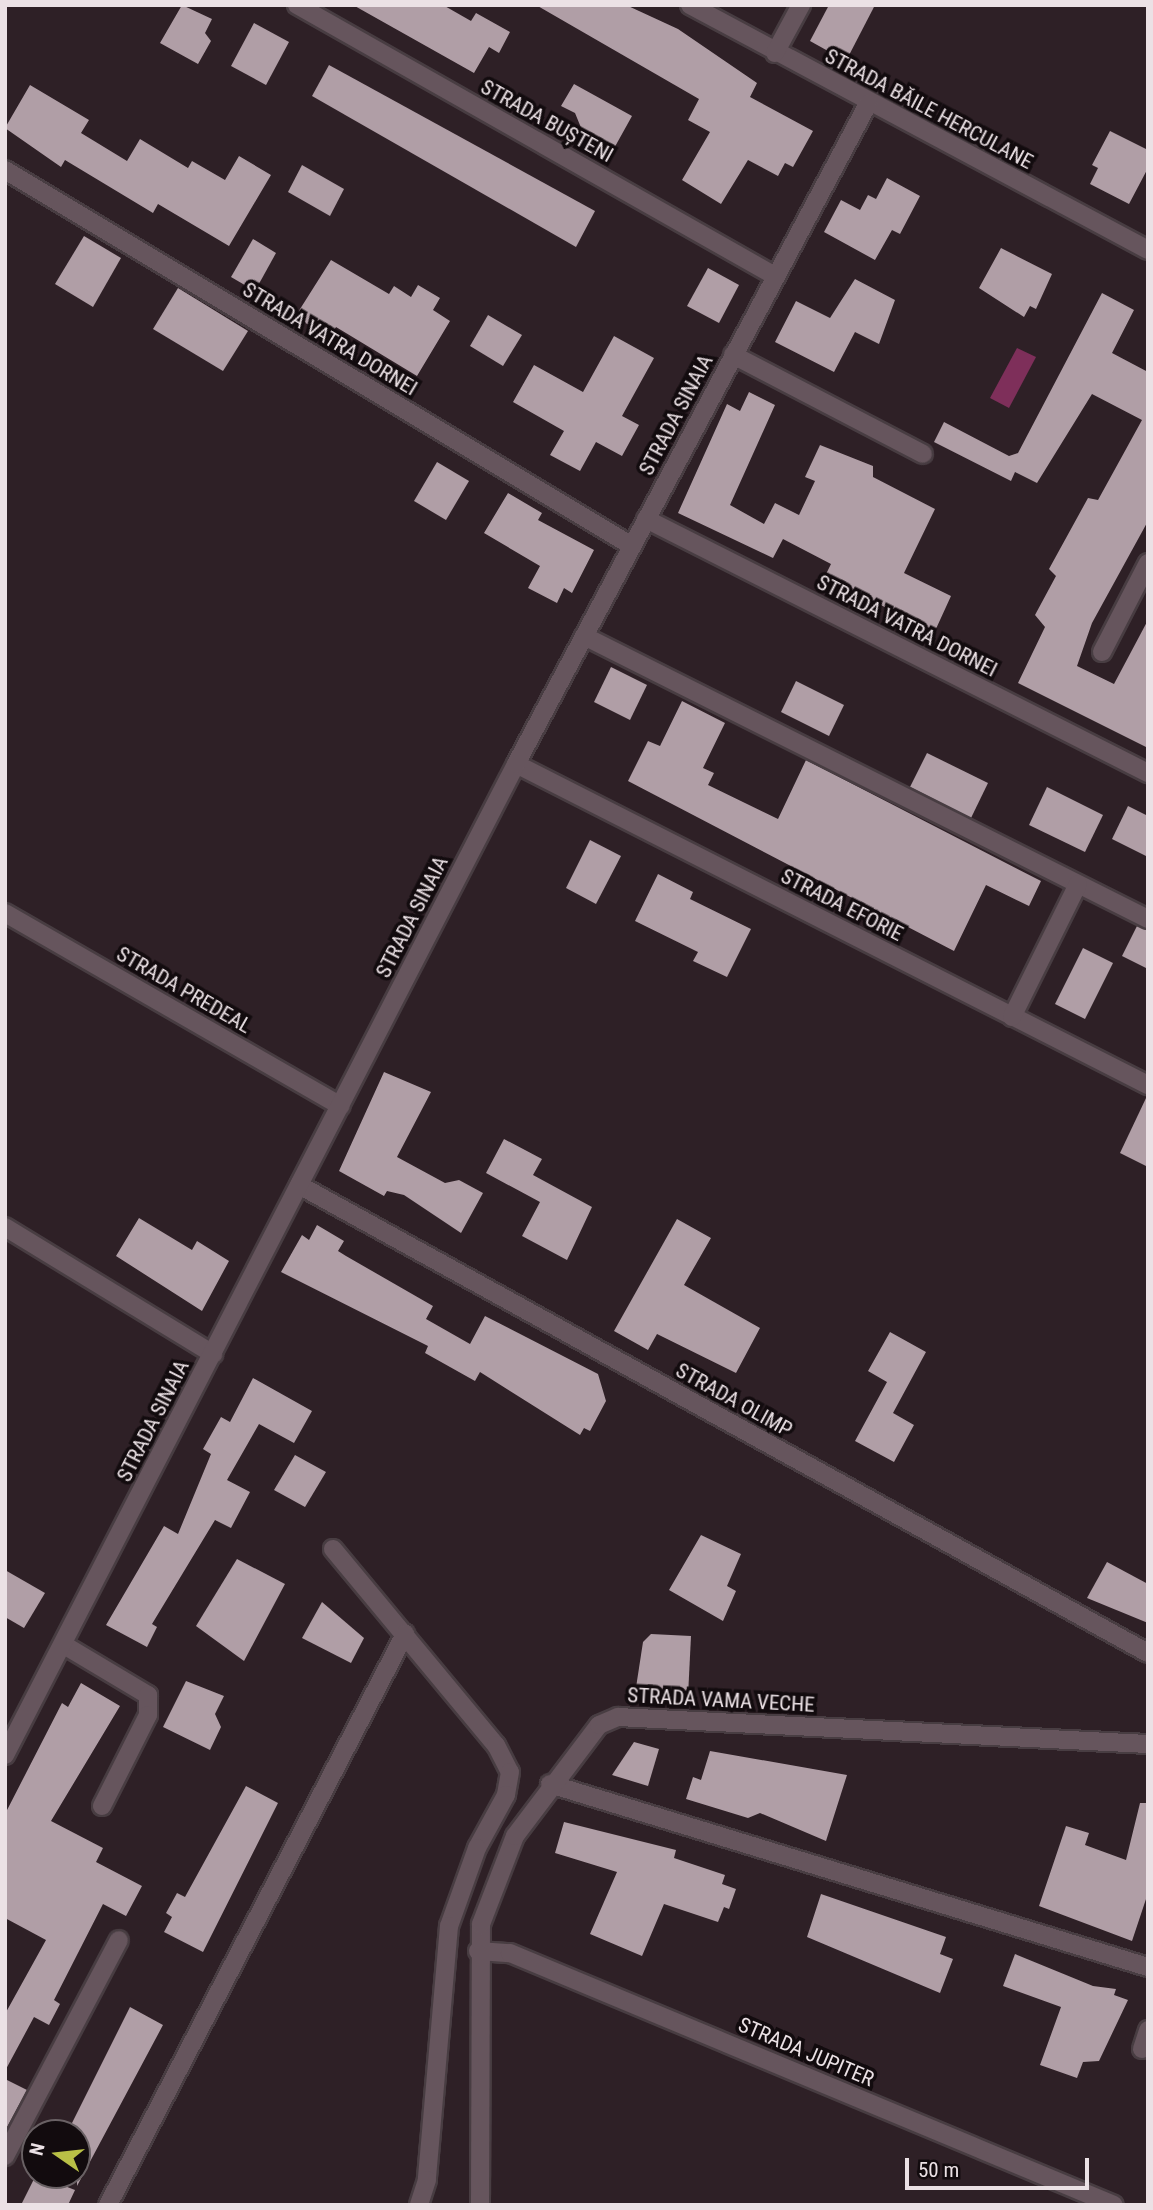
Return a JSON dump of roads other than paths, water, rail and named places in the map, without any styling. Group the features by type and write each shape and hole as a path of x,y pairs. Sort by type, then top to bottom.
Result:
{"street":[{"name":"STRADA BUȘTENI","path":"297,5 775,276"},
{"name":"STRADA BĂILE HERCULANE","path":"690,5 868,104 1148,250"},
{"path":"775,53 801,5"},
{"name":"STRADA SINAIA","path":"5,1755 516,765 868,104"},
{"name":"STRADA VATRA DORNEI","path":"5,170 632,546"},
{"path":"733,355 923,454"},
{"name":"STRADA VATRA DORNEI","path":"646,519 1148,773"},
{"path":"1102,652 1148,563"},
{"path":"584,636 1148,919"},
{"name":"STRADA EFORIE","path":"516,765 1148,1085"},
{"path":"1012,1017 1078,884"},
{"name":"STRADA PREDEAL","path":"5,913 340,1106"},
{"name":"STRADA OLIMP","path":"299,1185 1148,1654"},
{"path":"5,1227 213,1354"},
{"path":"333,1549 496,1745 510,1772 506,1795 477,1847 449,1926 427,2180 419,2205"},
{"path":"108,2205 405,1634"},
{"path":"64,1645 148,1695 148,1715 102,1805"},
{"path":"5,1715 21,1725"},
{"name":"STRADA VAMA VECHE","path":"480,2205 478,1951 500,1863 550,1784 599,1726 618,1717 1148,1744"},
{"path":"550,1784 1148,1967"},
{"path":"5,2156 119,1940"},
{"name":"STRADA JUPITER","path":"478,1951 510,1953 1114,2205"},
{"path":"1142,2049 1148,2030"}]}
